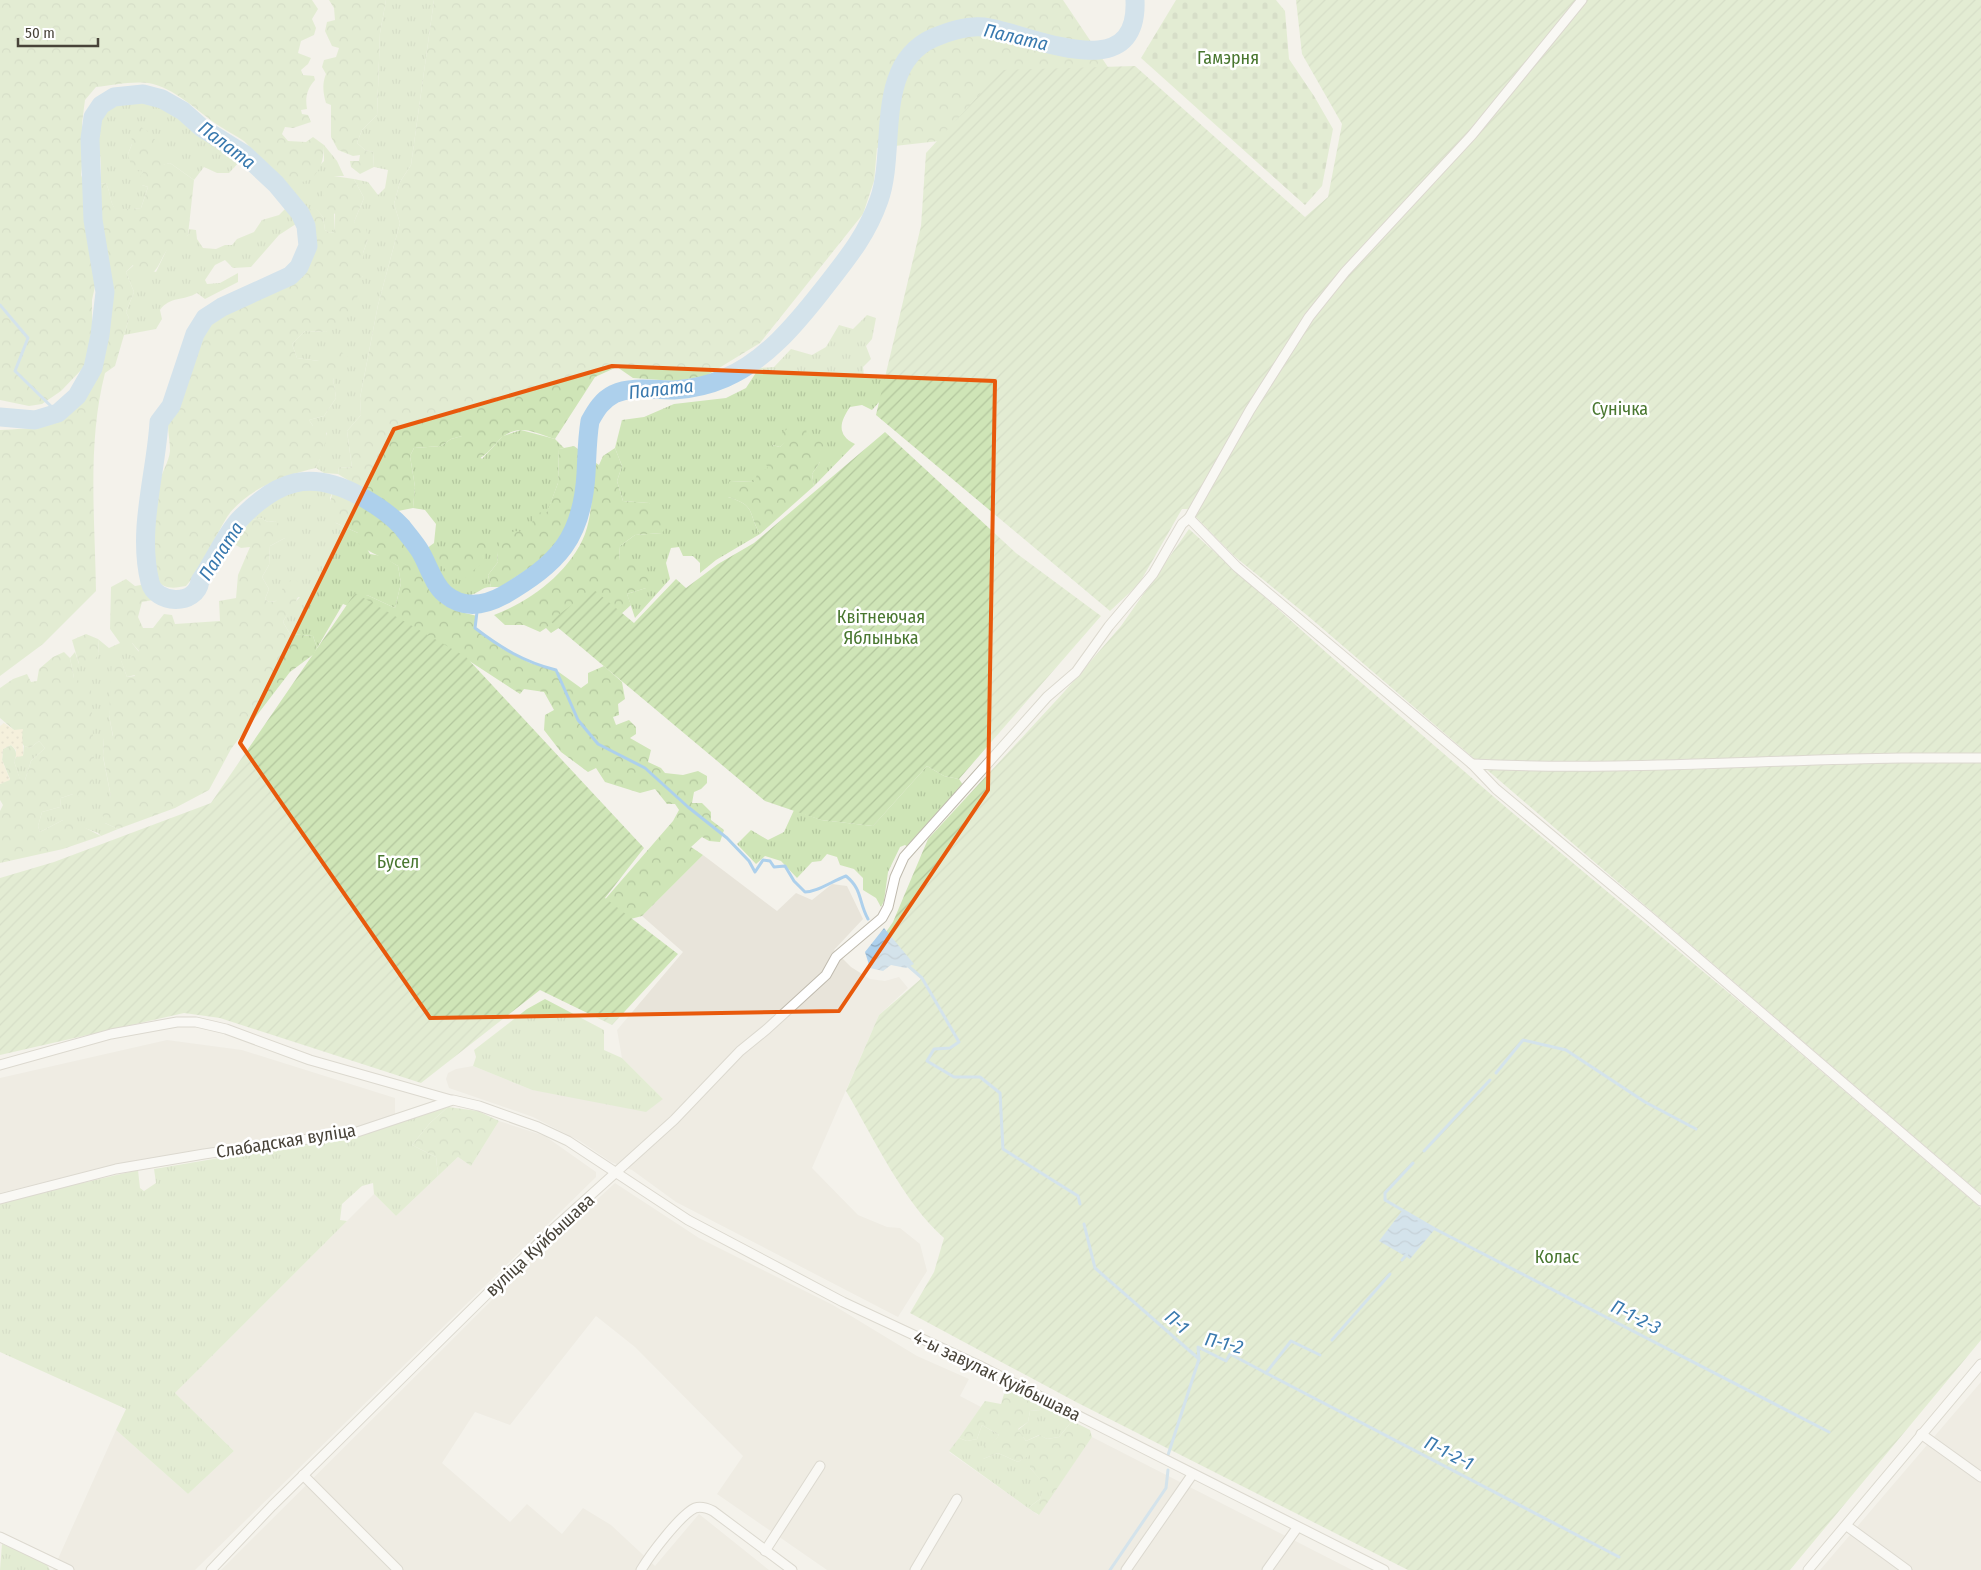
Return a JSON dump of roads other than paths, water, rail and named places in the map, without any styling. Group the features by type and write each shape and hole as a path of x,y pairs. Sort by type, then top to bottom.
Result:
{"street":[{"name":"вуліца Куйбышава","path":"211,1570 303,1475 552,1230 674,1120 740,1051 768,1029 826,975 836,958 874,927 882,918 888,907 894,877 904,857 1047,697 1076,672 1109,626 1153,574 1182,524 1189,518 1250,410 1310,317 1345,272 1472,135 1582,0"},
{"path":"1189,518 1237,568 1472,764 1496,789 1650,917 1981,1201"},
{"path":"1472,764 1554,768 1901,758 1981,758"},
{"path":"0,1065 111,1034 177,1022 196,1022 226,1029 310,1060 435,1097 479,1106 538,1127 568,1141 615,1174"},
{"name":"Слабадская вуліца","path":"0,1199 116,1170 204,1154 358,1132 453,1100"},
{"name":"4-ы завулак Куйбышава","path":"615,1174 688,1220 835,1297 978,1365 1297,1528 1384,1570"},
{"path":"1808,1570 1981,1364"},
{"path":"1921,1434 1981,1477"},
{"path":"765,1551 820,1466"},
{"path":"1126,1570 1192,1474"},
{"path":"303,1475 398,1570"},
{"path":"915,1570 957,1499"},
{"path":"641,1570 651,1555 685,1515 694,1508 702,1507 713,1511 792,1570"},
{"path":"1846,1526 1906,1570"},
{"path":"1267,1570 1297,1528"},
{"path":"0,1537 69,1570"}],"water":[{"path":"884,928 914,964 906,968 891,965 883,971 870,968 865,952"},
{"path":"1402,1211 1435,1229 1410,1259 1379,1241"}],"waterway":[{"name":"Палата","path":"0,417 35,420 58,413 77,396 93,368 100,335 105,292 93,220 90,139 93,117 101,105 114,97 143,94 162,99 183,111 202,128 244,154 276,184 300,213 306,226 308,246 299,267 290,276 222,307 205,318 195,334 171,406 159,422 146,522 147,562 153,589 159,595 175,600 184,599 191,595 197,589 229,533 253,506 281,488 295,483 310,481 342,488 360,496 392,518 402,527 418,548 437,585 452,599 466,604 489,602 504,595 539,572 553,560 573,532 584,497 590,421 603,402 614,394 628,390 693,388 706,385 740,371 766,352 790,329 838,270 868,226 879,200 884,180 890,110 894,88 902,68 914,51 933,38 945,33 958,29 978,27 1004,31 1053,45 1101,50 1119,43 1132,27 1135,0"},
{"path":"0,305 28,338 15,371 58,413"},
{"path":"478,604 475,628 513,654 556,670 578,720 598,744 645,768 688,807 727,838 749,861 755,872 763,860 770,861 774,867 785,866 794,881 805,892 810,892 846,876 858,891 868,919"},
{"path":"906,964 922,978 959,1042 950,1048 934,1049 927,1061 954,1077 980,1077 1000,1093 1003,1149 1078,1196 1080,1204"},
{"path":"1496,1073 1523,1040 1566,1050 1645,1102 1696,1129"},
{"path":"1424,1151 1490,1080"},
{"name":"П-1-2-3","path":"1413,1163 1385,1193 1385,1200 1435,1229 1829,1432"},
{"name":"П-1","path":"1084,1224 1095,1268 1199,1359 1168,1455"},
{"name":"П-1-2","path":"1402,1260 1407,1254"},
{"name":"П-1-2","path":"1332,1340 1390,1274"},
{"name":"П-1-2","path":"1199,1359 1198,1347 1226,1361 1230,1354 1266,1373 1291,1341 1320,1355"},
{"name":"П-1-2-1","path":"1266,1373 1619,1557"},
{"name":"П-1","path":"1110,1570 1166,1488 1168,1470"}],"park label":[{"name":"Гамэрня","path":"1228,58"},
{"name":"Сунічка","path":"1620,409"},
{"name":"Квітнеючая Яблынька","path":"881,628"},
{"name":"Бусел","path":"398,862"},
{"name":"Колас","path":"1557,1257"}]}
